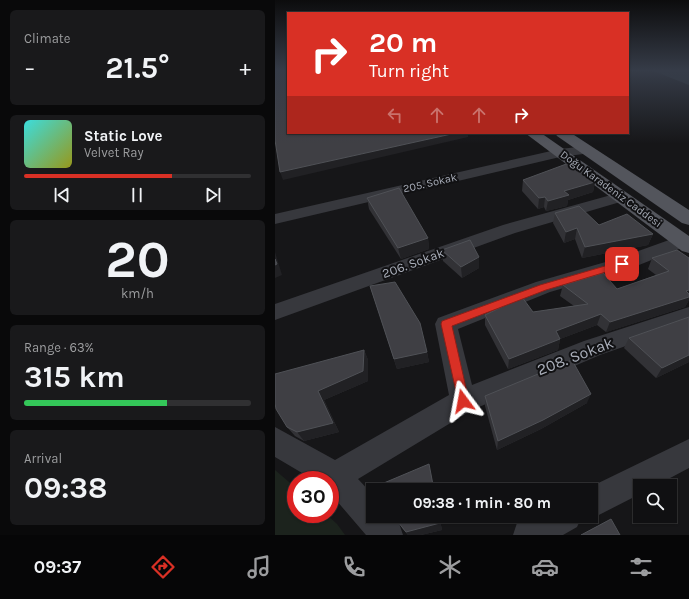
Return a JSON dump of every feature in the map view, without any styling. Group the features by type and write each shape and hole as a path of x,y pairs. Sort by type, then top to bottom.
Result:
{"main road":[{"name":"Doğu Karadeniz Caddesi","path":"533,134 686,243"},
{"name":"Doğu Karadeniz Caddesi","path":"563,134 689,219"}],"street":[{"name":"205. Sokak","path":"275,219 560,153 586,150"},
{"name":"206. Sokak","path":"275,312 509,229 622,197"},
{"path":"463,401 446,324 543,287 622,264 686,243"},
{"name":"208. Sokak","path":"339,474 463,401 592,348 689,315"},
{"path":"275,441 326,471"},
{"path":"598,499 689,453"},
{"path":"339,481 387,535"},
{"path":"529,535 552,523"}],"shaded area":[{"path":"275,470 287,480 287,523 336,523 345,535 275,535"}],"building":[{"path":"275,95 287,95 287,134 451,134 280,172 275,140"},
{"path":"569,163 595,182 564,191 569,195 548,201 545,197 539,198 523,180"},
{"path":"399,188 428,238 398,248 367,198"},
{"path":"579,206 599,225 627,214 653,234 585,247 577,228 566,232 555,213"},
{"path":"470,240 479,257 461,267 442,250"},
{"path":"677,250 689,258 689,290 686,291 689,294 689,297 610,322 601,314 556,331 560,339 509,359 485,315 522,297 533,312 588,304 563,285 603,273 617,289 669,271 652,258"},
{"path":"395,282 420,323 427,352 394,359 370,286"},
{"path":"689,317 689,355 662,368 629,338"},
{"path":"364,350 363,371 318,391 333,423 297,432 287,427 276,409 275,374"},
{"path":"572,360 591,394 543,420 498,441 485,396"},
{"path":"429,464 433,483 384,483"},
{"path":"611,519 620,535 581,535"},
{"path":"399,523 440,523 406,532"}],"route":[{"path":"463,401 446,324 543,287 622,264"}]}
